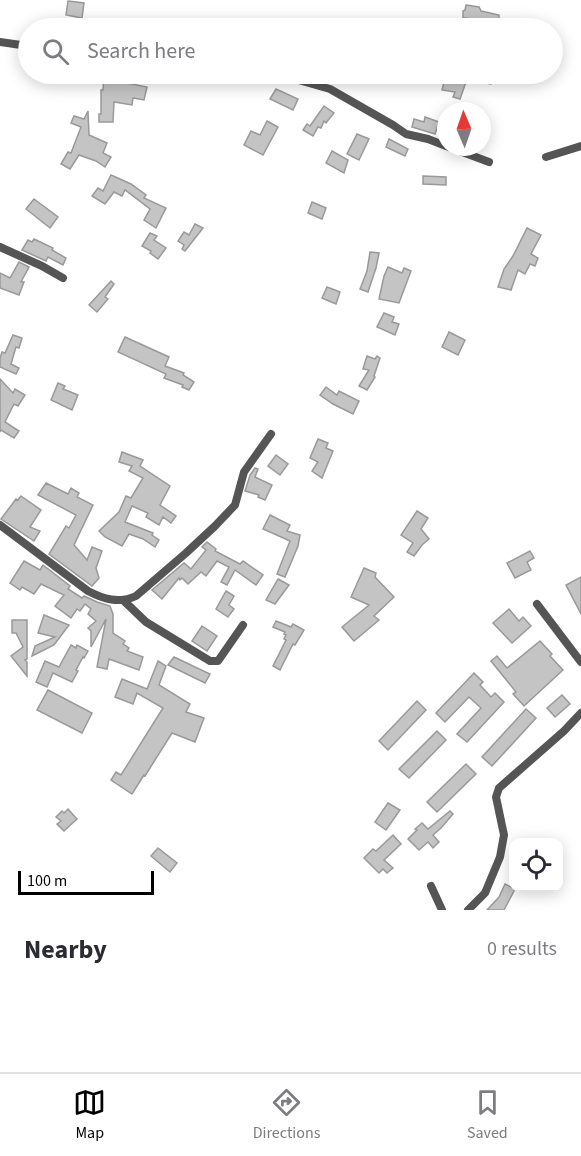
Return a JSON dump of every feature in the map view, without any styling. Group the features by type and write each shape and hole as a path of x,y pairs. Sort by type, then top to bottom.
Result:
{"street":[{"path":"0,42 18,45"},
{"path":"312,84 330,89 406,134 437,142"},
{"path":"546,157 581,146"},
{"path":"473,156 489,162"},
{"path":"0,247 63,278"},
{"path":"0,525 88,591 112,601 136,596 215,526 235,504 244,472 271,434"},
{"path":"123,600 147,622 210,661 218,661 243,625"},
{"path":"537,604 581,662"},
{"path":"468,910 485,893 500,857 504,835 496,797 499,788 564,731 581,713"},
{"path":"431,886 442,910"}],"building":[{"path":"68,1 84,3 82,18 66,15"},
{"path":"466,5 479,7 481,11 499,15 499,18 463,18"},
{"path":"103,84 132,84 147,87 144,100 133,98 132,105 114,102 113,122 99,122 101,90 103,90"},
{"path":"444,84 465,84 460,99 453,97 455,92 442,90"},
{"path":"276,89 298,99 293,110 270,99"},
{"path":"324,106 334,113 326,123 324,121 321,128 318,127 313,136 303,130 307,124 310,126"},
{"path":"88,111 89,135 107,143 103,153 111,157 105,167 79,155 70,169 61,164 68,152 71,153 81,127 71,123 74,116 84,119"},
{"path":"425,117 437,121 435,134 412,127 414,119 424,122"},
{"path":"267,121 278,127 263,155 244,145 251,131 260,135"},
{"path":"357,134 369,139 359,160 347,154"},
{"path":"389,139 408,149 405,156 386,147"},
{"path":"332,151 348,160 344,173 326,163"},
{"path":"111,175 131,184 146,195 144,198 166,208 156,228 144,220 150,209 125,190 122,196 114,192 105,204 92,196 98,188 103,191"},
{"path":"423,176 446,177 446,185 423,184"},
{"path":"34,199 58,217 50,228 26,209"},
{"path":"312,202 326,208 322,219 308,213"},
{"path":"195,224 203,228 185,251 182,249 184,245 178,241 184,232 189,235"},
{"path":"527,228 541,235 531,254 538,258 535,266 530,264 525,274 518,270 511,290 498,287 504,269"},
{"path":"150,233 157,236 154,240 166,248 158,259 142,246"},
{"path":"34,239 53,248 52,250 66,258 63,265 48,257 46,261 22,250 28,240 32,242"},
{"path":"370,252 379,253 368,292 360,289 367,271"},
{"path":"19,262 29,267 21,282 24,282 19,295 0,288 0,273 10,278"},
{"path":"388,267 402,273 404,268 411,271 399,303 379,299"},
{"path":"111,281 114,284 105,297 108,299 97,312 89,305"},
{"path":"327,287 340,292 336,304 322,298"},
{"path":"384,313 394,317 392,322 399,324 395,335 377,327"},
{"path":"449,332 465,340 458,355 442,347"},
{"path":"13,335 22,338 19,348 16,347 11,364 19,368 16,374 0,367 2,352 5,353"},
{"path":"125,337 169,357 165,366 184,373 183,375 194,382 189,390 182,387 183,385 164,378 166,374 118,352"},
{"path":"367,356 380,358 375,377 367,390 359,386 369,370 363,369"},
{"path":"0,379 13,393 15,389 25,395 18,406 14,404 5,422 19,431 14,438 1,430 0,432"},
{"path":"58,383 65,386 63,389 78,395 72,410 51,400"},
{"path":"326,387 337,395 339,391 359,401 353,414 320,395"},
{"path":"318,439 328,443 326,448 333,451 322,478 312,471 318,462 310,458"},
{"path":"122,452 143,460 140,466 170,486 160,505 176,516 171,523 163,517 159,525 146,517 148,513 132,506 125,522 153,533 152,535 159,540 155,547 129,534 122,546 99,531 119,512 126,496 131,498 143,478 129,471 132,466 119,462"},
{"path":"276,455 288,464 280,475 268,466"},
{"path":"255,468 258,469 255,477 272,485 265,500 258,497 259,495 245,491"},
{"path":"46,483 68,494 71,488 79,493 77,497 93,505 74,545 87,560 92,547 102,551 96,568 99,578 92,586 49,554 66,526 69,528 76,515 38,495"},
{"path":"21,496 41,510 30,527 40,531 34,541 1,519 16,499 18,500"},
{"path":"417,511 428,518 421,529 429,539 414,556 407,552 413,543 401,535"},
{"path":"270,515 290,525 287,531 300,535 298,546 285,577 277,574 290,541 263,529"},
{"path":"207,542 216,549 215,551 240,564 243,561 263,575 256,585 235,570 227,585 221,582 229,567 217,561 206,576 201,572 188,584 179,578 162,599 152,590 184,563 191,569 206,550 202,547"},
{"path":"530,551 534,558 527,562 531,570 515,578 507,563"},
{"path":"24,561 40,570 43,565 70,586 68,589 82,598 84,596 110,606 113,614 113,633 125,641 123,644 129,648 127,651 143,657 139,670 109,659 107,669 97,667 106,619 91,647 91,631 88,628 96,621 88,614 91,609 85,604 80,611 77,609 71,618 55,606 64,595 41,584 34,594 22,587 20,590 10,583"},
{"path":"364,568 376,573 375,577 394,597 374,616 379,620 354,641 342,627 369,605 351,597"},
{"path":"581,577 581,614 566,585"},
{"path":"278,579 289,585 275,604 266,600"},
{"path":"226,591 234,596 229,605 234,609 228,617 216,609"},
{"path":"509,609 519,621 523,617 531,626 512,643 493,623"},
{"path":"44,615 69,625 54,645 32,656 35,646 55,637 38,633"},
{"path":"12,620 27,620 27,659 25,660 27,676 11,656 23,647 16,633 12,633"},
{"path":"276,621 291,627 293,624 304,630 295,645 293,644 280,670 273,666 286,640 284,639 286,635 285,632 273,627"},
{"path":"202,626 217,636 207,651 192,641"},
{"path":"540,641 563,670 524,706 513,694 516,692 491,661 497,656 507,668"},
{"path":"71,645 76,648 77,645 88,651 76,670 78,671 72,682 53,673 47,687 36,682 45,661 59,667"},
{"path":"174,657 210,674 205,683 168,665"},
{"path":"158,661 166,666 159,685 190,704 186,712 204,718 195,742 172,733 132,794 111,780 116,772 121,775 163,708 137,693 133,704 115,697 122,679 147,689"},
{"path":"474,673 483,682 480,685 491,697 495,693 504,702 467,742 457,734 481,708 469,697 445,722 436,713"},
{"path":"48,690 92,713 82,733 37,710"},
{"path":"562,695 570,704 555,717 547,708"},
{"path":"417,701 426,710 388,750 379,741"},
{"path":"526,709 536,718 492,766 482,757"},
{"path":"437,731 446,740 409,778 399,769"},
{"path":"466,764 476,774 437,812 427,802"},
{"path":"388,803 400,810 386,830 375,822"},
{"path":"68,809 77,819 64,831 57,824 61,821 56,817"},
{"path":"450,811 453,814 433,835 439,842 433,848 428,842 419,850 408,839 422,823 428,829"},
{"path":"393,835 401,844 384,860 393,868 387,873 383,869 379,873 364,858 373,849 376,851"},
{"path":"158,848 177,863 170,872 151,856"},
{"path":"505,884 509,886 509,892 513,892 504,910 487,910 499,897"}]}
